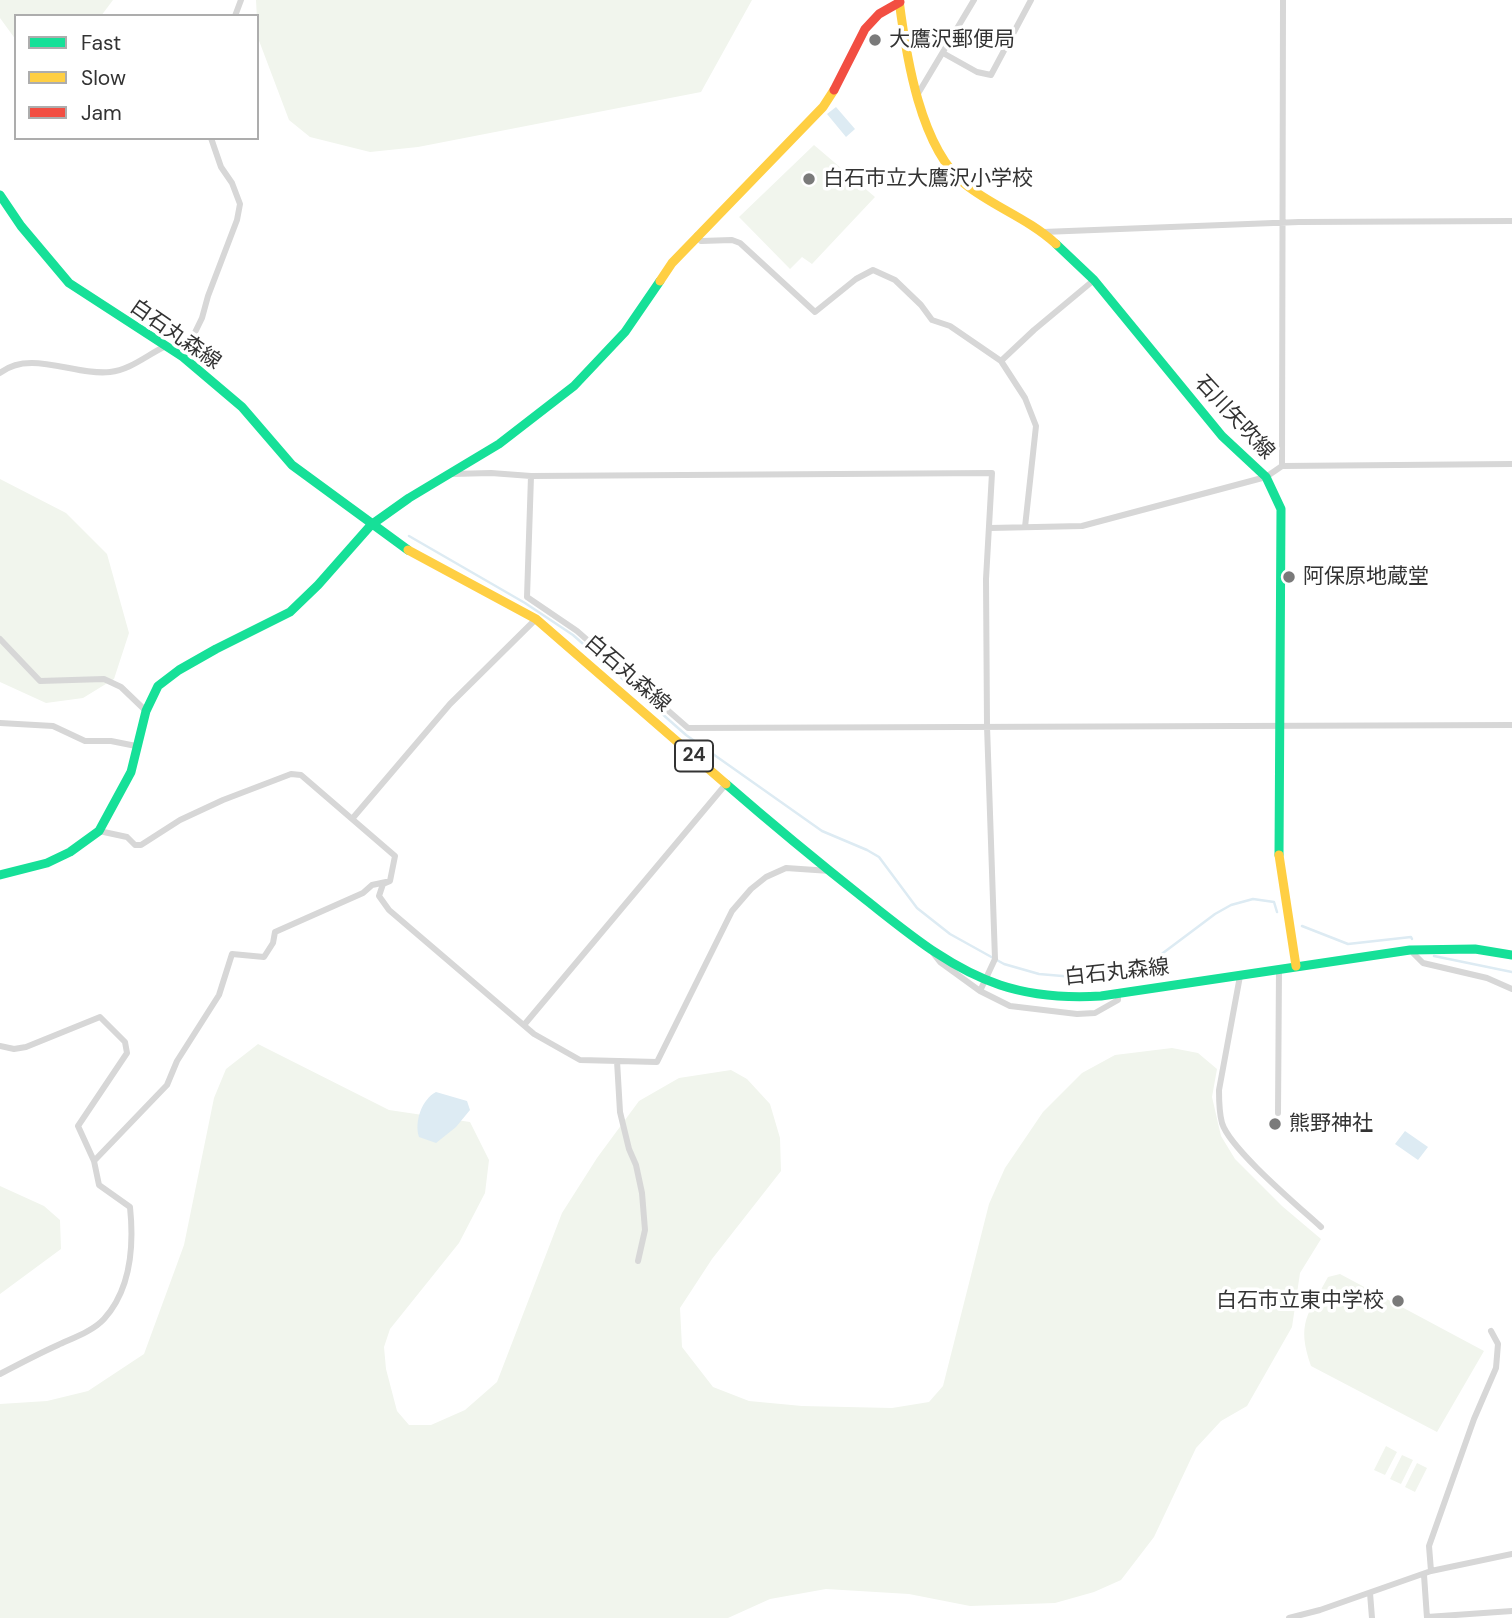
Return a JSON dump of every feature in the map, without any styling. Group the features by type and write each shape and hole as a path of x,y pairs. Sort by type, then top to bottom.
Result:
{"main road":[{"name":"石川矢吹線","path":"900,1 905,45 916,96 945,165 966,185 1043,232 1094,280 1222,436 1266,477 1281,509 1278,844 1296,967"},
{"path":"0,875 47,863 70,852 99,831 131,772 146,711 158,685 179,670 290,612 371,526 409,498 499,444 574,386 625,332 672,263 823,107 865,29 879,14 900,1"},
{"name":"白石丸森線","path":"0,195 21,226 69,283 183,357 242,407 292,465 399,545 536,620 830,871 957,966 985,980 1026,992 1058,997 1118,994 1410,950 1475,949 1512,955"}],"street":[{"path":"916,96 974,0"},
{"path":"943,53 977,72 991,75 1031,0"},
{"path":"1282,466 1283,0"},
{"path":"183,357 202,318 240,204 232,183 221,167 212,140"},
{"path":"1043,232 1282,222 1512,221"},
{"path":"697,236 701,241 732,240 740,243 815,312 856,279 873,270 895,280 922,305 932,320 950,326 1002,361 1025,398 1036,426 1025,527"},
{"path":"1002,361 1034,330 1094,280"},
{"path":"0,373 6,368 29,362 52,367 111,372 140,361 164,346"},
{"path":"990,528 1082,526 1266,477 1282,466 1512,464"},
{"path":"450,473 531,476 992,473 986,579 994,962 980,991"},
{"path":"531,476 527,597 577,631 688,728 1512,725"},
{"path":"352,819 450,704 536,620"},
{"path":"0,639 40,681 104,680 121,687 146,711"},
{"path":"0,723 52,726 85,741 111,741 136,746"},
{"path":"99,831 127,837 135,845 141,845 180,820 223,800 295,774 301,775 395,856 390,881"},
{"path":"524,1025 726,784"},
{"path":"390,881 383,884 379,897 389,910 534,1034 580,1060 657,1062 732,911 751,889 766,877 786,868 830,871"},
{"path":"94,1161 167,1085 177,1061 219,995 232,954 264,957 273,943 275,932 363,893 372,885 390,881"},
{"path":"1410,950 1423,963 1487,978 1512,989"},
{"path":"934,951 940,962 980,991 1010,1006 1077,1014 1095,1013 1118,1000 1118,994"},
{"path":"1278,1113 1279,969"},
{"path":"1240,976 1219,1090 1222,1125 1235,1145 1321,1227"},
{"path":"0,1046 14,1049 26,1047 100,1017 125,1042 127,1053 78,1126 94,1161 99,1185 130,1207 132,1246 121,1294 104,1320 0,1374"},
{"path":"617,1061 620,1112 642,1193 645,1230 638,1261"},
{"path":"1432,1570 1429,1546 1474,1419 1496,1368 1498,1344 1491,1331"},
{"path":"1289,1618 1320,1610 1432,1570 1512,1554"},
{"path":"1424,1575 1427,1617 1512,1611"},
{"path":"1370,1592 1372,1618"},
{"path":"1320,1610 1320,1618"}],"shaded area":[{"path":"0,0 113,0 102,14 14,14 14,37 0,18"},
{"path":"256,0 752,0 701,92 418,147 370,152 310,137 289,120 259,41 259,14 257,14"},
{"path":"836,107 855,129 846,137 827,114"},
{"path":"814,145 875,197 812,264 802,257 790,269 739,217"},
{"path":"0,479 66,513 107,554 129,633 114,679 83,698 46,703 0,682"},
{"path":"258,1044 389,1110 470,1122 489,1160 485,1193 459,1243 390,1329 384,1347 386,1369 397,1411 409,1425 431,1425 465,1410 497,1382 562,1213 597,1158 639,1101 679,1078 731,1070 747,1079 770,1104 780,1138 781,1171 712,1259 680,1308 682,1347 713,1387 749,1401 802,1406 892,1408 929,1402 943,1386 989,1204 1005,1168 1043,1112 1082,1073 1115,1055 1172,1048 1198,1053 1217,1069 1212,1097 1221,1136 1235,1159 1282,1206 1321,1239 1300,1273 1292,1327 1247,1406 1221,1421 1196,1448 1154,1537 1121,1580 1094,1592 1055,1603 970,1606 909,1594 826,1589 770,1599 728,1618 0,1618 0,1404 47,1401 88,1391 144,1354 184,1245 214,1098 226,1069"},
{"path":"436,1092 467,1101 470,1110 456,1127 436,1143 419,1137 418,1118 423,1105"},
{"path":"1405,1131 1428,1147 1418,1160 1395,1144"},
{"path":"0,1186 44,1206 60,1220 61,1249 0,1294"},
{"path":"1340,1274 1484,1351 1437,1432 1311,1366 1305,1339 1306,1319 1328,1277"},
{"path":"1386,1446 1397,1452 1385,1475 1374,1470"},
{"path":"1402,1455 1413,1460 1401,1484 1390,1479"},
{"path":"1417,1463 1427,1468 1415,1492 1405,1487"}],"waterway":[{"path":"409,536 525,603 573,635 686,735 822,831 879,857 917,908 950,934 1004,964 1039,974 1074,977 1139,971 1231,905 1253,899 1274,902 1277,912"},
{"path":"1302,926 1348,944 1412,939"},
{"path":"1434,956 1512,972"}],"traffic: fast":[{"path":"0,195 21,226 69,283 183,357 242,407 292,465 408,550"},
{"path":"1056,244 1094,280 1222,436 1266,477 1281,509 1279,855"},
{"path":"0,875 47,863 70,852 99,831 131,772 146,711 158,686 179,670 216,649 290,612 371,525 409,498 499,444 574,386 625,332 660,281"},
{"path":"726,784 897,925 930,948 981,978 1025,992 1101,996 1410,950 1475,949 1512,955"}],"traffic: slow":[{"path":"899,0 911,73 926,125 937,149 950,169 966,185 1034,227 1056,244"},
{"path":"660,281 672,263 823,107 834,90"},
{"path":"408,550 536,619 726,784"},
{"path":"1279,855 1296,966"}],"traffic: jam":[{"path":"834,90 865,29 879,14 900,2"}],"place":[{"name":"大鷹沢郵便局","path":"875,40"},
{"name":"白石市立大鷹沢小学校","path":"809,179"},
{"name":"阿保原地蔵堂","path":"1289,577"},
{"name":"熊野神社","path":"1275,1124"},
{"name":"白石市立東中学校","path":"1398,1301"}]}
